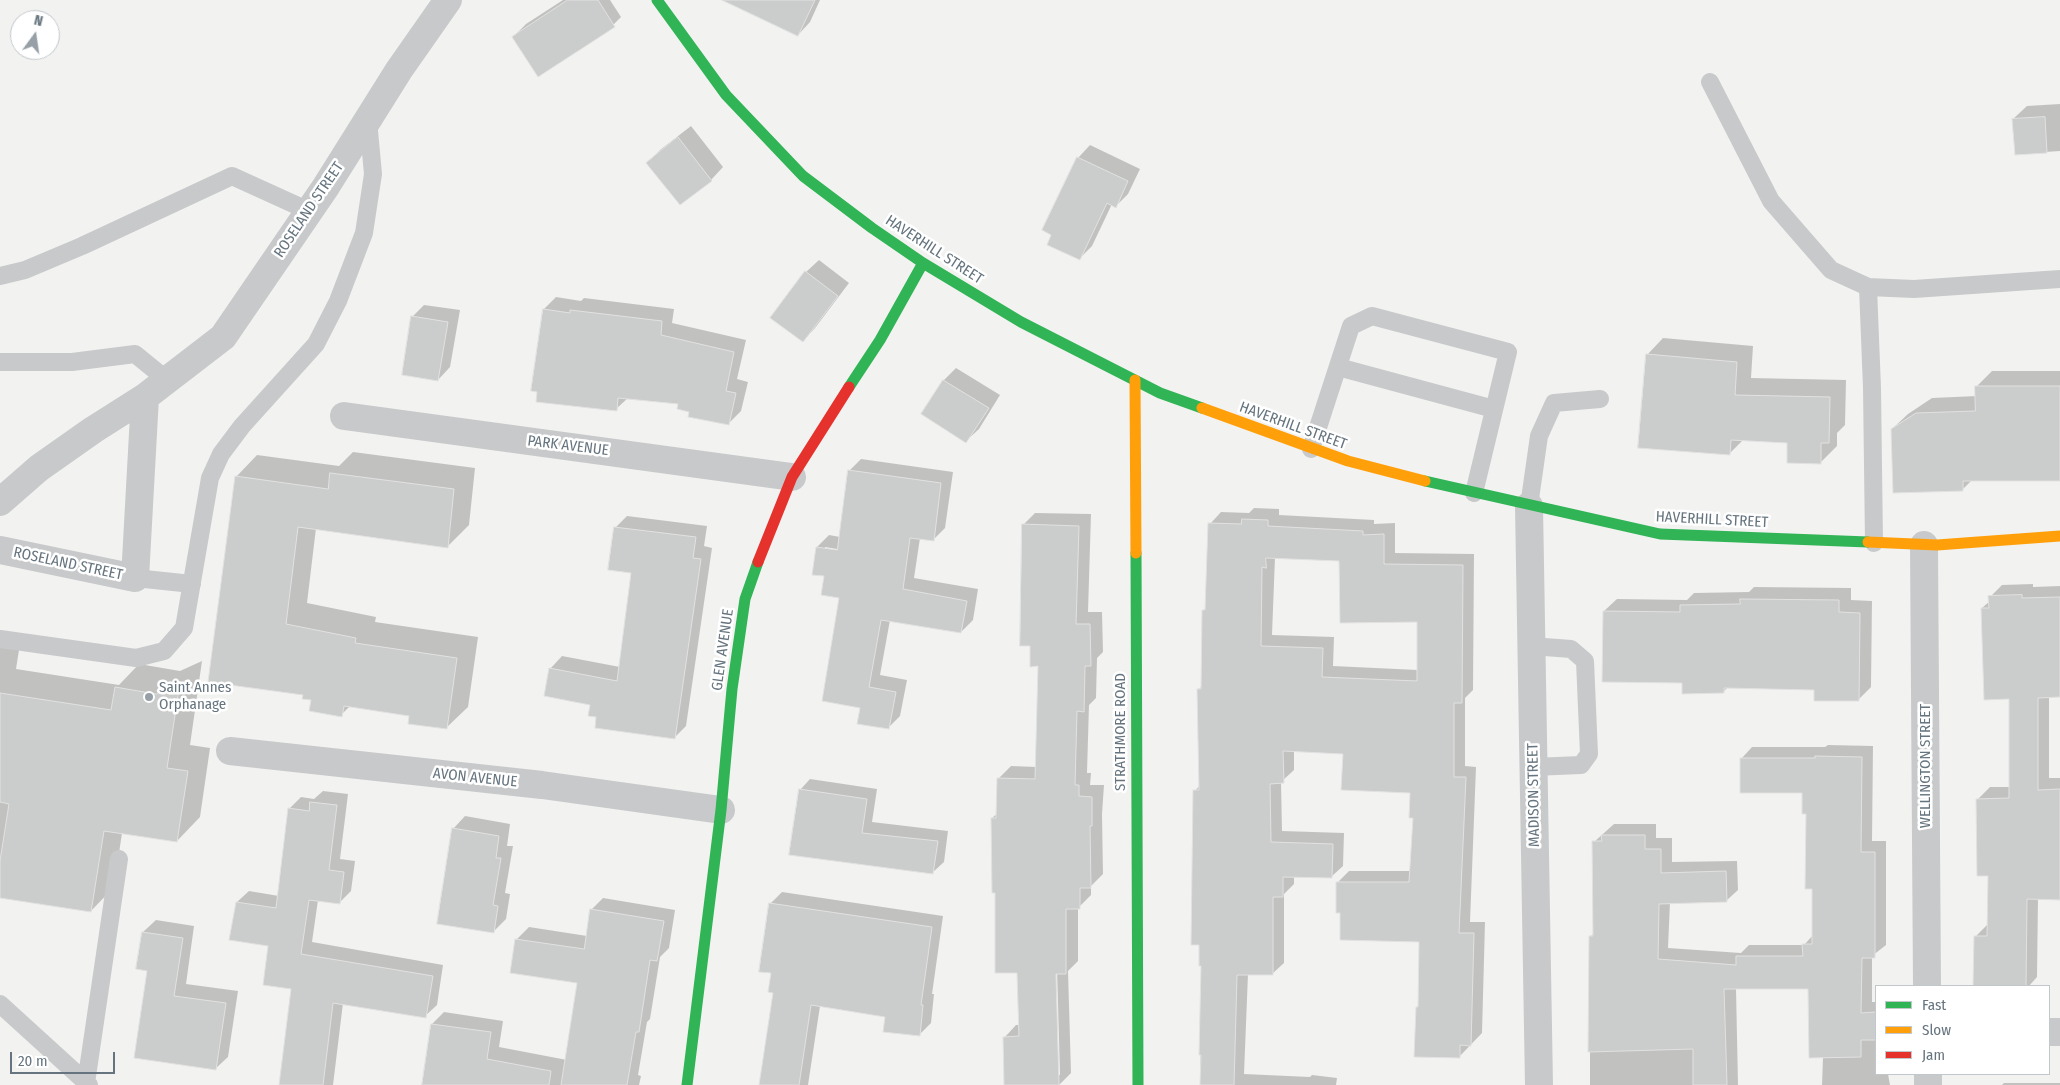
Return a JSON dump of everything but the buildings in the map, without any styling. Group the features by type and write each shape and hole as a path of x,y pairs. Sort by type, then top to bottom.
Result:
{"main road":[{"name":"HAVERHILL STREET","path":"657,0 726,95 803,176 872,228 923,263 1021,322 1160,393 1348,461 1528,506 1660,534 1924,545 2060,536"},
{"name":"GLEN AVENUE","path":"687,1085 721,810 732,689 745,599 765,541 792,477 880,340 923,263"},
{"name":"STRATHMORE ROAD","path":"1135,380 1138,1085"}],"street":[{"name":"ROSELAND STREET","path":"0,502 39,468 145,397 223,337 309,211 399,70 448,0"},
{"name":"ROSELAND STREET","path":"0,550 136,578 145,397"},
{"name":"PARK AVENUE","path":"344,416 792,477"},
{"name":"MADISON STREET","path":"1528,506 1539,1085"},
{"name":"WELLINGTON STREET","path":"1924,545 1927,985"},
{"name":"AVON AVENUE","path":"230,751 542,785 721,810"}],"lane":[{"path":"1710,82 1771,201 1831,270 1868,286 1914,289 2060,280"},
{"path":"0,639 136,658 164,650 184,628 210,478 221,454 242,426 316,344 338,301 364,233 373,174 368,120"},
{"path":"0,276 25,270 82,246 232,176 309,211"},
{"path":"1868,286 1872,388 1874,543"},
{"path":"1311,448 1351,326 1372,316 1508,352 1474,493"},
{"path":"0,362 72,362 135,354 167,380"},
{"path":"1338,367 1494,410"},
{"path":"1528,506 1539,436 1554,404 1600,399"},
{"path":"136,578 192,584"},
{"path":"1531,646 1571,649 1585,661 1589,754 1581,764 1533,766"},
{"path":"88,1084 119,859"},
{"path":"0,1004 88,1084"}],"traffic: fast":[{"path":"657,0 726,95 803,176 872,228 923,263 1021,322 1160,393 1202,408"},
{"path":"849,387 880,340 923,263"},
{"path":"1425,481 1660,534 1868,542"},
{"path":"1136,553 1138,1085"},
{"path":"687,1085 721,810 732,689 745,599 758,562"}],"traffic: slow":[{"path":"1135,380 1136,553"},
{"path":"1202,408 1348,461 1425,481"},
{"path":"1868,542 1937,545 2060,536"}],"traffic: jam":[{"path":"758,562 792,477 849,387"}],"place":[{"name":"Saint Annes Orphanage","path":"149,697"}]}
